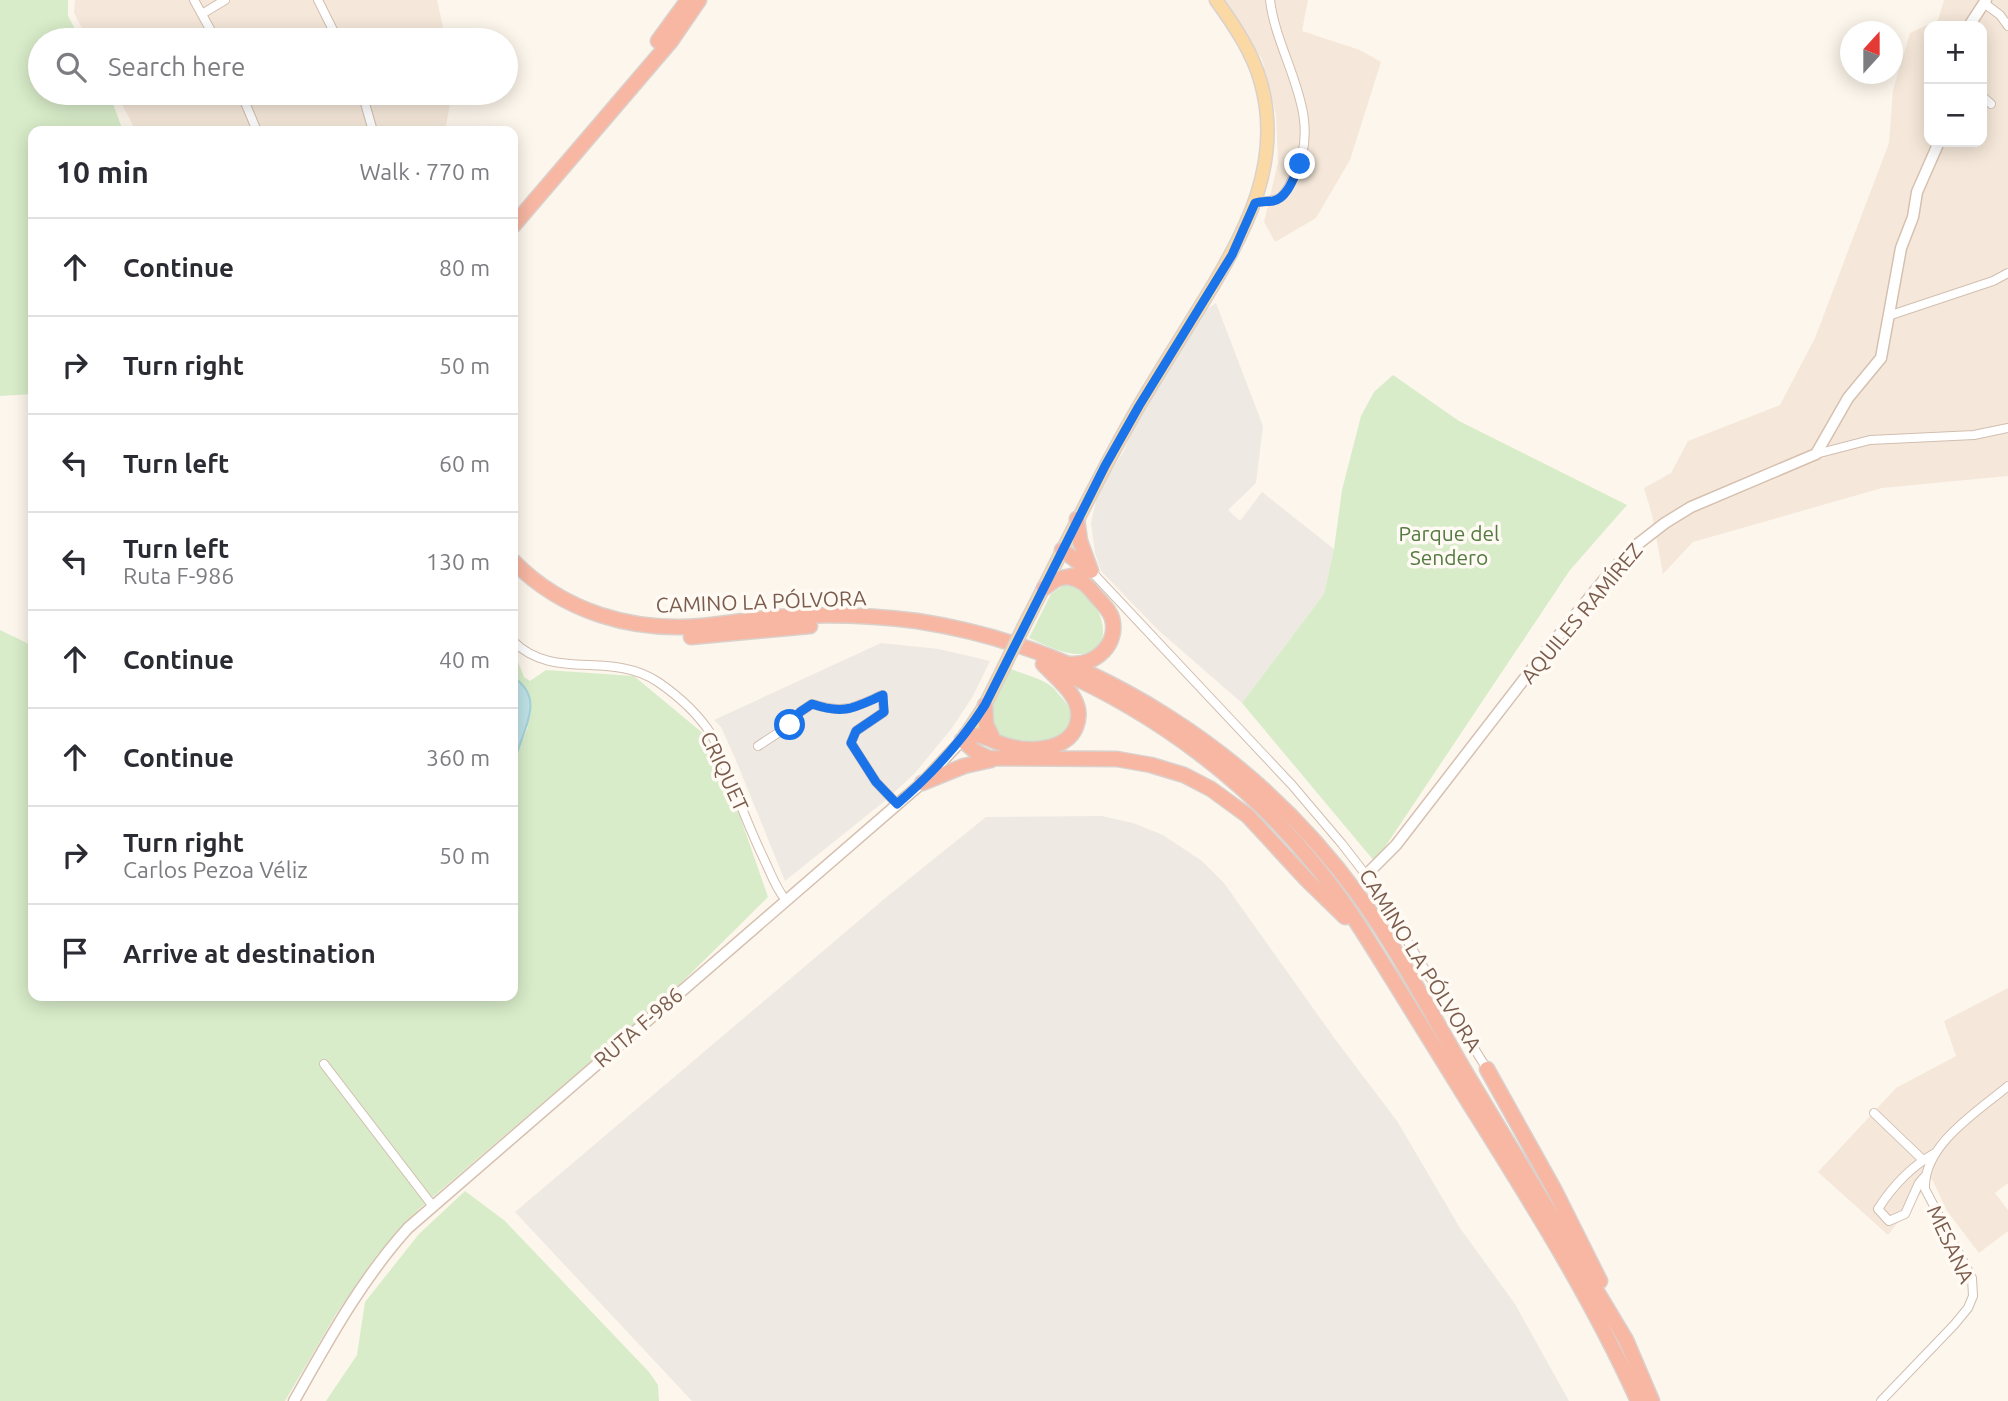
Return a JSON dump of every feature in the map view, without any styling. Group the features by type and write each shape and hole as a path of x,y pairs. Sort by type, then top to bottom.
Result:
{"highway":[{"path":"518,206 659,40 688,0"},
{"path":"518,220 671,41 699,0"},
{"path":"1077,519 1085,574"},
{"path":"1061,661 1081,664 1093,660 1104,652 1111,640 1113,627 1111,613 1085,574 1062,550"},
{"name":"CAMINO LA PÓLVORA","path":"518,565 544,588 568,602 601,616 630,623 687,627 777,617 816,616 914,621 986,636 1061,661 1139,699 1211,746 1271,797 1322,850 1362,899 1626,1340 1653,1401"},
{"path":"1044,588 1052,581 1068,578 1079,580 1085,574"},
{"name":"CAMINO LA PÓLVORA","path":"518,579 562,610 597,625 634,634 686,637 792,627 881,628 920,631 978,642 1043,664 1097,689 1149,718 1221,770 1264,809 1302,849 1367,938 1558,1247 1598,1319 1638,1401"},
{"path":"1043,664 1075,699 1078,718 1071,735 1057,746 1034,748 1013,747 982,735 964,737 971,749 982,756 1003,758 1117,759 1151,765 1198,782 1224,797 1248,816 1307,880 1367,938"},
{"path":"985,705 986,724 993,739"},
{"path":"922,783 964,766 1003,758"},
{"path":"1487,1069 1555,1191 1626,1340"}],"main road":[{"name":"RUTA F-986","path":"964,737 985,705 1077,519 1139,406 1232,255 1255,203 1267,150 1267,121 1261,83 1252,58 1216,0"}],"street":[{"path":"194,0 210,28"},
{"path":"202,14 225,0"},
{"path":"318,0 332,28"},
{"path":"1255,203 1282,197 1300,164 1305,146 1304,114 1270,0"},
{"path":"1972,21 1985,1 2008,26"},
{"path":"1987,100 1991,104"},
{"path":"246,105 255,126"},
{"path":"365,105 372,126"},
{"path":"1816,454 1849,398 1881,358 1901,248 1913,217 1917,192 1937,147"},
{"path":"1888,316 2008,274"},
{"path":"1816,454 1870,440 2008,430"},
{"name":"AQUILES RAMÍREZ","path":"1366,875 1396,845 1542,656 1634,547 1665,523 1698,503 1816,454"},
{"path":"1085,574 1292,785 1366,875 1487,1069"},
{"name":"CRIQUET","path":"518,645 527,653 552,663 613,665 634,670 659,683 696,715 714,741 757,845 785,899"},
{"path":"758,746 790,725 800,712 812,704 846,710 883,695 884,712 856,731 851,743 876,782 897,804"},
{"name":"RUTA F-986","path":"294,1401 374,1268 408,1228 922,783 964,737"},
{"path":"324,1064 432,1205"},
{"name":"MESANA","path":"1881,1401 1954,1325 1968,1308 1973,1296 1969,1272 1925,1189 1925,1176 1935,1153 1953,1133 2008,1086"},
{"path":"1874,1112 1923,1160"},
{"path":"1925,1176 1905,1214 1889,1221 1878,1209 1887,1196 1923,1160 1935,1153"}],"shaded area":[{"path":"75,0 437,0 443,28 82,28 74,13"},
{"path":"1220,0 1308,0 1302,31 1360,50 1381,62 1350,160 1316,218 1275,242 1264,222 1278,162 1276,115 1262,59"},
{"path":"1944,0 2008,0 2008,476 1882,488 1693,542 1663,574 1644,488 1671,473 1688,441 1780,405 1815,338 1889,143 1893,90 1895,84 1903,84 1903,56 1910,33 1924,26 1924,147 1987,147 1987,21 1936,21"},
{"path":"122,105 450,105 446,126 133,126"},
{"path":"1216,303 1263,426 1256,483 1228,510 1240,521 1262,492 1334,549 1324,594 1242,703 1158,630 1101,571 1095,553 1091,523 1098,492 1124,451 1135,425 1206,310"},
{"path":"881,643 939,649 990,661 973,696 952,728 915,773 886,800 785,881 735,758 721,727 714,720"},
{"path":"1102,816 1133,823 1163,835 1202,861 1224,883 1397,1121 1460,1228 1515,1304 1569,1401 692,1401 515,1212 889,895 986,817"},
{"path":"2008,988 2008,1183 1995,1193 2008,1210 2008,1231 1979,1253 1947,1211 1932,1179 1888,1235 1818,1172 1896,1088 1956,1056 1944,1021"}],"green space":[{"path":"0,0 68,0 68,16 74,28 28,28 28,105 113,105 121,126 28,126 28,394 0,396"},
{"name":"Parque del Sendero","path":"1393,375 1459,421 1627,505 1570,570 1375,862 1242,703 1324,594 1334,549 1342,490 1361,416 1374,392"},
{"path":"1064,585 1077,588 1088,596 1102,620 1100,644 1091,652 1070,653 1029,638 1051,594"},
{"path":"0,630 28,644 28,1001 518,1001 518,737 523,739 528,727 518,727 518,662 524,677 530,681 546,670 634,676 705,735 735,802 768,897 672,992 420,1208 377,1255 336,1314 285,1401 0,1401"},
{"path":"1011,669 1047,683 1062,698 1071,712 1070,724 1063,733 1051,739 1020,742 1006,738 994,729 989,711"},
{"path":"465,1191 505,1221 649,1372 658,1385 659,1401 326,1401 357,1355 365,1302 419,1234"}],"water":[{"path":"518,681 528,693 528,721 518,750"}],"route":[{"path":"790,725 800,712 812,704 846,710 883,695 884,712 856,731 851,743 876,782 897,804 946,758 966,735 985,705 1105,466 1232,255 1255,203 1282,197 1300,164"}]}
